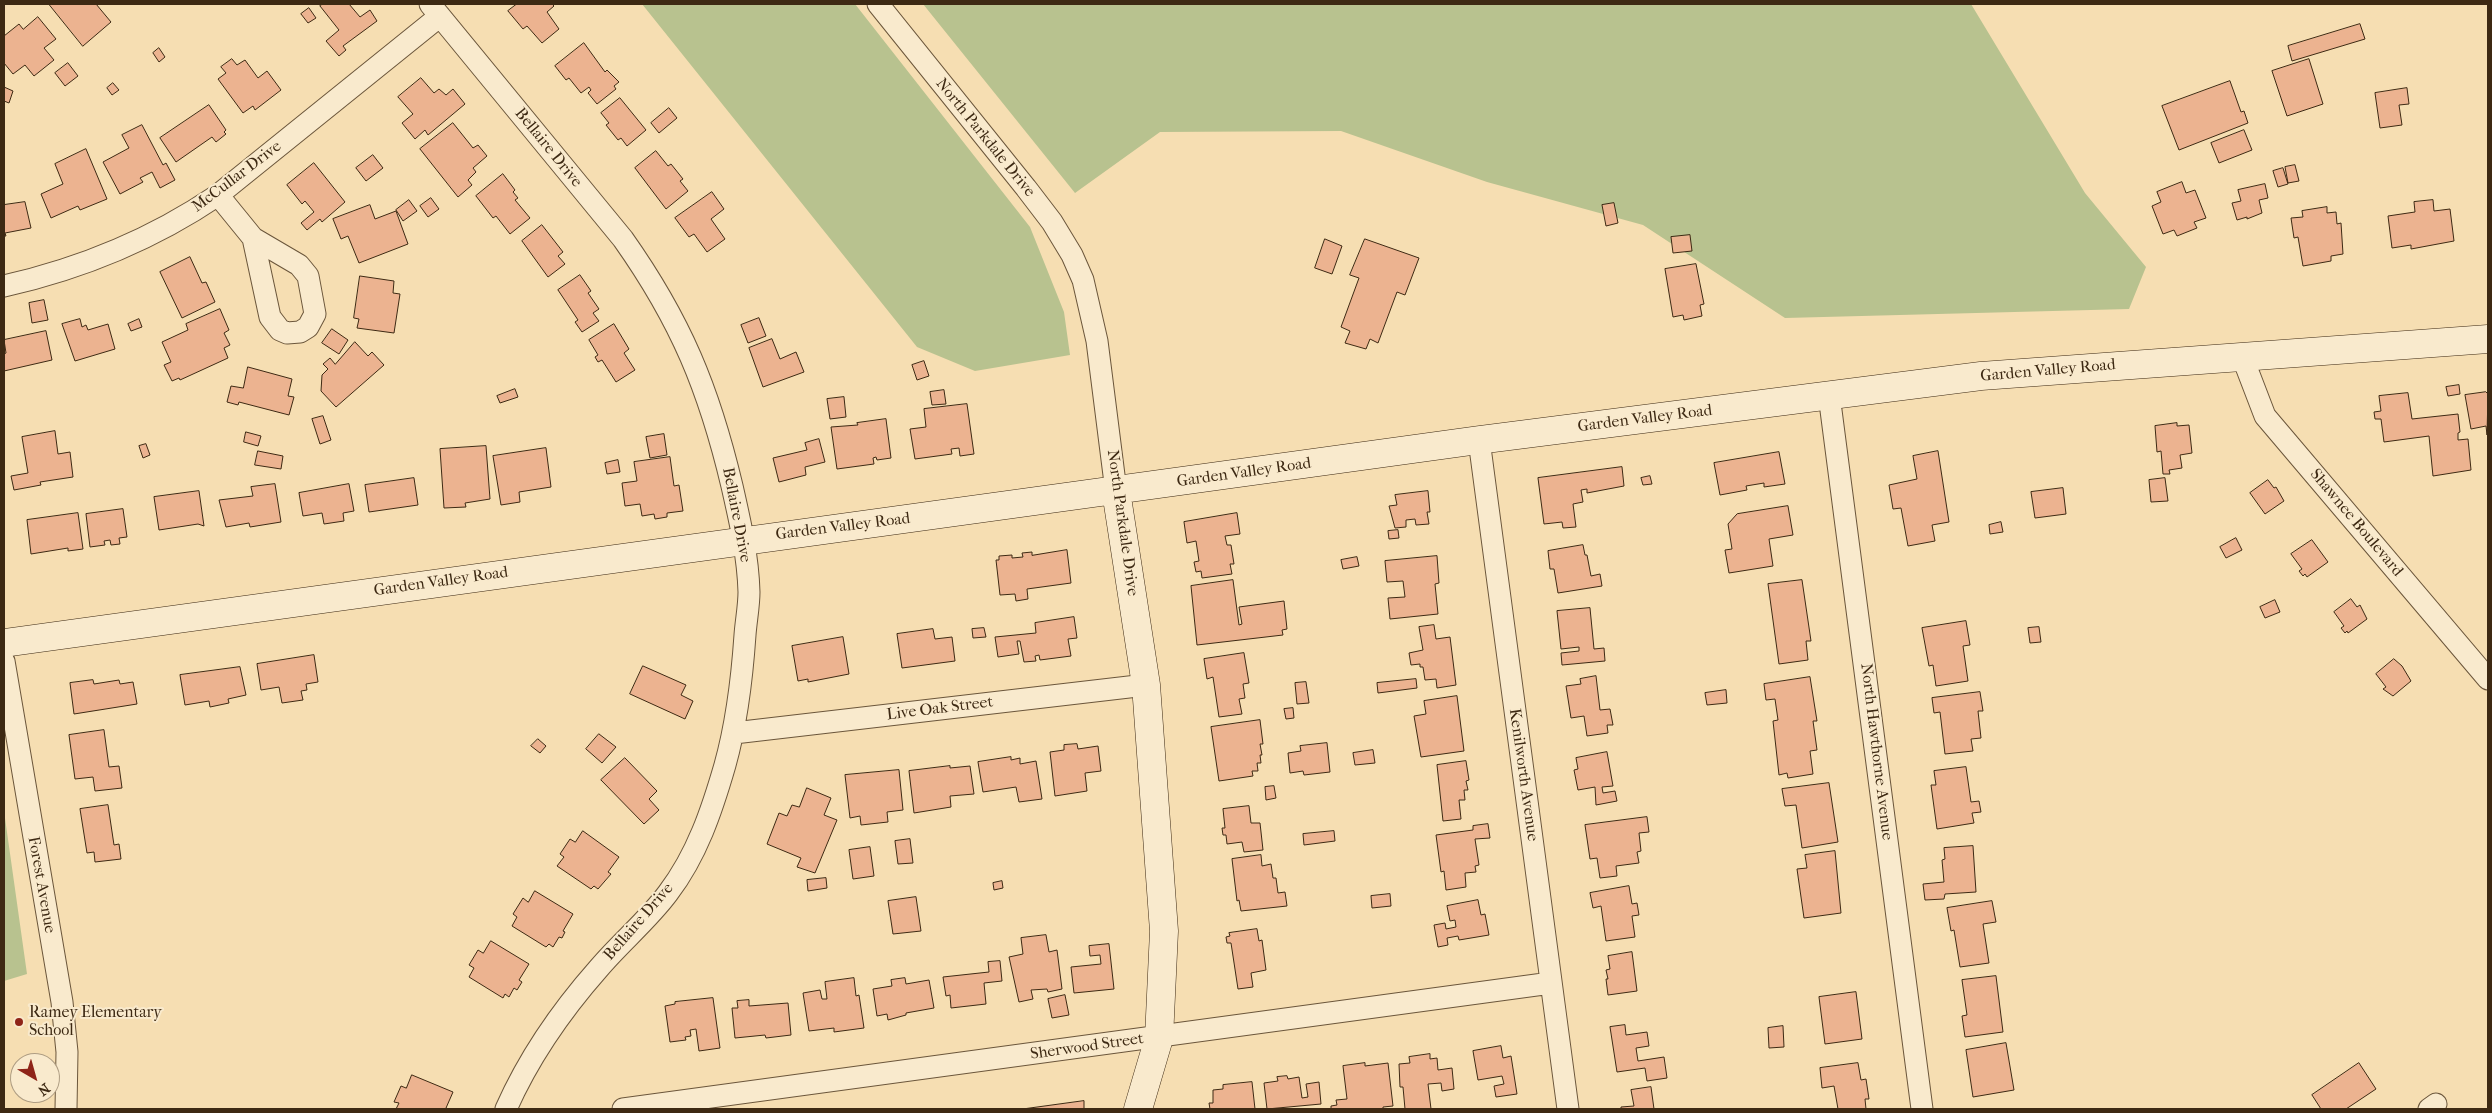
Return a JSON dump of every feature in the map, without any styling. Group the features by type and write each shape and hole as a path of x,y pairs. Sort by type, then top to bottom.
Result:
{"street":[{"name":"North Parkdale Drive","path":"878,4 1052,222 1072,254 1083,280 1097,341 1116,491 1146,685 1164,930 1159,1038 1138,1109"},
{"name":"McCullar Drive","path":"4,286 63,270 138,241 190,214 218,194 435,10"},
{"name":"Bellaire Drive","path":"435,10 624,239 650,276 676,322 700,375 718,429 744,540 749,593 734,733 714,802 697,846 668,893 599,968 551,1027 516,1085 506,1109"},
{"path":"218,194 253,238"},
{"name":"Garden Valley Road","path":"4,643 1479,440 1981,376 2488,339"},
{"name":"Shawnee Boulevard","path":"2242,356 2265,416 2488,680"},
{"name":"North Hawthorne Avenue","path":"1829,395 1922,1109"},
{"name":"Kenilworth Avenue","path":"1479,440 1568,1109"},
{"name":"Forest Avenue","path":"4,662 62,1002 67,1052 66,1109"},
{"name":"Live Oak Street","path":"734,733 1146,685"},
{"name":"Sherwood Street","path":"623,1109 1159,1038 1551,983"}],"green space":[{"path":"642,4 855,4 1030,227 1064,312 1070,355 975,371 917,347"},
{"path":"923,4 1971,4 2085,193 2146,267 2129,309 1785,318 1643,225 1487,182 1341,131 1160,132 1075,193"},
{"path":"4,811 27,974 4,981"}],"building":[{"path":"49,4 96,4 111,22 83,46"},
{"path":"323,4 349,4 360,17 370,10 377,21 343,46 346,50 339,56 326,41 339,30 320,6"},
{"path":"517,4 552,4 554,6 547,12 559,29 542,43 527,26 523,29 508,11"},
{"path":"309,8 316,18 308,23 301,14"},
{"path":"38,17 56,39 44,48 54,60 34,76 25,65 13,74 4,63 4,36 19,24 23,29"},
{"path":"2360,24 2365,39 2292,61 2288,46"},
{"path":"584,43 605,72 607,70 619,82 614,86 616,89 597,104 588,93 591,90 589,87 581,93 569,78 566,80 555,66"},
{"path":"159,48 165,57 159,62 153,53"},
{"path":"232,59 237,65 245,60 258,78 267,71 281,90 255,110 253,106 243,113 218,79 226,73 221,67"},
{"path":"2309,59 2323,104 2287,116 2272,71"},
{"path":"68,63 78,76 65,86 55,73"},
{"path":"421,78 434,93 439,89 446,95 453,89 465,104 428,135 425,130 415,139 402,123 413,114 398,97"},
{"path":"2230,81 2241,112 2244,111 2248,123 2179,150 2162,106"},
{"path":"113,83 119,90 112,95 107,88"},
{"path":"4,87 13,91 9,103 4,101"},
{"path":"2407,88 2409,104 2399,105 2402,125 2380,128 2375,93"},
{"path":"620,98 646,130 627,146 621,138 618,140 606,125 609,123 601,113"},
{"path":"209,105 226,130 224,132 226,134 216,142 212,137 176,162 160,138"},
{"path":"669,108 677,118 659,133 651,123"},
{"path":"453,123 473,148 478,145 487,156 473,168 476,172 468,180 472,185 458,197 420,149"},
{"path":"142,125 163,165 166,163 175,180 160,188 152,172 140,178 143,182 120,194 103,162 129,148 122,135"},
{"path":"2244,130 2252,150 2219,163 2211,143"},
{"path":"86,149 107,199 80,210 78,206 51,218 41,194 63,184 55,164"},
{"path":"656,151 668,166 671,164 683,179 680,181 688,191 666,209 635,168"},
{"path":"373,155 383,168 366,181 356,168"},
{"path":"314,163 345,202 322,222 320,219 307,230 301,223 314,212 305,201 302,204 287,185"},
{"path":"2295,165 2299,181 2288,183 2285,167"},
{"path":"2283,168 2288,184 2278,187 2273,171"},
{"path":"503,174 515,190 513,192 518,198 515,200 530,218 510,234 496,216 493,218 476,196"},
{"path":"2182,182 2186,193 2195,190 2206,218 2194,222 2197,228 2177,236 2174,230 2163,234 2152,206 2161,202 2157,192"},
{"path":"2265,184 2268,198 2259,200 2262,213 2247,219 2247,217 2237,220 2232,203 2241,201 2238,190"},
{"path":"712,192 724,209 711,219 725,239 707,252 694,234 689,237 675,218"},
{"path":"431,198 439,209 428,217 420,206"},
{"path":"409,200 417,211 403,221 396,210"},
{"path":"2433,200 2434,211 2450,209 2454,241 2411,249 2411,245 2392,248 2388,216 2415,212 2414,202"},
{"path":"25,202 31,228 5,233 6,236 4,236 4,205"},
{"path":"1614,203 1618,223 1606,226 1602,205"},
{"path":"370,205 375,219 396,211 408,244 359,263 348,236 341,239 333,219"},
{"path":"2327,207 2327,213 2336,212 2337,224 2341,223 2343,254 2331,256 2331,261 2303,266 2298,237 2294,238 2291,218 2303,217 2302,211"},
{"path":"542,225 563,252 558,256 565,264 548,277 522,241"},
{"path":"1690,235 1692,251 1673,253 1671,237"},
{"path":"1325,239 1342,246 1332,274 1315,268"},
{"path":"1365,239 1419,258 1405,295 1397,292 1378,343 1370,339 1366,349 1345,343 1350,331 1341,327 1359,278 1350,275"},
{"path":"190,257 202,283 206,282 215,302 182,318 160,272"},
{"path":"1696,264 1704,304 1700,305 1702,316 1684,320 1683,315 1673,317 1665,269"},
{"path":"580,275 591,291 588,293 599,309 593,313 599,321 582,332 575,322 578,320 558,290"},
{"path":"360,276 394,281 393,293 400,294 394,333 357,328 359,319 354,318"},
{"path":"44,300 48,320 32,323 29,303"},
{"path":"220,309 229,330 224,333 230,345 224,348 228,358 180,380 179,378 172,381 164,365 171,362 162,342 188,330 186,324"},
{"path":"759,318 766,336 748,343 741,325"},
{"path":"80,319 82,327 86,325 88,330 108,324 115,349 75,361 62,324"},
{"path":"139,319 142,327 131,331 128,324"},
{"path":"614,324 629,349 624,353 635,370 616,382 602,360 598,362 595,357 598,355 589,340"},
{"path":"332,329 348,340 339,354 322,343"},
{"path":"46,331 52,360 4,371 4,354 6,353 4,340"},
{"path":"772,339 780,359 796,352 804,372 763,387 749,348"},
{"path":"355,342 368,356 372,352 384,365 336,407 321,391 322,375 328,369 323,364 330,358 335,364"},
{"path":"924,361 929,376 917,380 912,365"},
{"path":"248,367 292,379 288,396 294,397 289,415 239,402 238,405 227,402 231,386 243,388"},
{"path":"2459,385 2460,394 2448,396 2446,387"},
{"path":"515,389 518,397 500,403 497,396"},
{"path":"944,390 946,404 932,405 930,392"},
{"path":"2486,392 2488,394 2487,435 2486,426 2471,429 2465,395"},
{"path":"2408,393 2412,419 2458,414 2460,432 2458,433 2458,440 2468,439 2471,470 2433,476 2429,436 2384,442 2381,419 2375,419 2374,412 2381,411 2379,396"},
{"path":"844,397 846,417 830,419 827,399"},
{"path":"967,404 974,454 960,456 959,448 951,449 952,454 915,459 910,429 926,427 924,409"},
{"path":"323,416 331,440 320,444 312,419"},
{"path":"886,419 891,458 877,460 876,457 873,458 874,464 837,469 831,427 858,425 857,423"},
{"path":"2177,423 2177,426 2189,425 2192,453 2180,455 2182,468 2169,470 2170,474 2163,474 2161,451 2157,452 2155,426"},
{"path":"55,431 58,454 70,452 73,477 40,482 41,485 14,490 11,476 28,473 22,437"},
{"path":"246,432 261,436 258,446 244,442"},
{"path":"664,434 667,455 650,458 646,437"},
{"path":"819,439 825,462 805,467 806,475 779,482 773,458 807,450 805,443"},
{"path":"146,444 150,455 143,458 139,446"},
{"path":"486,446 490,499 465,503 466,507 444,508 440,449"},
{"path":"546,448 551,487 519,492 520,502 501,505 493,456"},
{"path":"258,451 283,456 281,469 255,465"},
{"path":"1938,451 1949,522 1932,525 1935,541 1908,546 1901,508 1893,509 1889,485 1917,479 1913,456"},
{"path":"1779,452 1785,484 1764,487 1764,483 1746,486 1747,490 1720,495 1714,463"},
{"path":"670,457 674,486 679,485 683,511 667,513 667,517 655,519 654,514 642,516 640,504 625,506 622,483 637,481 634,462"},
{"path":"618,460 620,472 607,474 605,463"},
{"path":"1622,467 1624,486 1587,493 1587,489 1581,490 1583,502 1573,504 1576,527 1563,528 1562,522 1544,524 1538,478"},
{"path":"1650,476 1652,484 1643,485 1641,478"},
{"path":"414,478 418,505 369,512 365,485"},
{"path":"2165,478 2168,501 2151,502 2149,480"},
{"path":"2268,480 2274,488 2276,487 2284,501 2265,514 2250,493"},
{"path":"275,484 281,522 250,527 249,523 226,527 219,500 253,496 251,487"},
{"path":"349,484 354,511 343,513 344,521 324,524 322,513 303,516 299,493"},
{"path":"2063,488 2066,514 2035,518 2031,492"},
{"path":"199,491 204,526 198,524 159,530 154,497"},
{"path":"1428,491 1430,512 1427,512 1429,524 1416,525 1415,519 1406,520 1406,527 1395,528 1389,506 1397,505 1395,495"},
{"path":"1788,506 1793,535 1769,539 1773,566 1729,573 1725,550 1732,549 1728,524 1737,514"},
{"path":"123,509 127,537 119,538 120,544 111,545 110,540 104,541 105,545 90,547 86,514"},
{"path":"78,513 83,549 68,551 68,548 31,554 27,520"},
{"path":"1237,513 1240,534 1225,536 1227,545 1231,545 1234,564 1230,564 1232,574 1202,578 1201,571 1196,572 1194,562 1199,561 1196,541 1187,543 1184,522"},
{"path":"2001,522 2003,532 1990,534 1989,525"},
{"path":"1398,530 1399,538 1389,539 1388,531"},
{"path":"2236,538 2242,550 2226,558 2220,547"},
{"path":"2312,540 2328,562 2307,577 2305,574 2303,576 2299,571 2302,569 2291,554"},
{"path":"1583,545 1591,576 1600,574 1602,586 1558,593 1554,569 1550,569 1548,551"},
{"path":"1067,550 1071,583 1027,589 1028,599 1016,601 1015,594 1000,595 996,560 999,560 999,556 1012,555 1012,558 1023,557 1022,553 1032,552 1032,555"},
{"path":"1437,556 1439,583 1435,584 1438,614 1390,619 1388,598 1405,597 1403,581 1387,582 1385,561"},
{"path":"1357,557 1359,566 1343,569 1341,560"},
{"path":"1233,580 1239,625 1242,624 1239,607 1284,601 1287,629 1282,630 1283,635 1197,645 1191,586"},
{"path":"1802,580 1811,641 1806,641 1808,660 1779,664 1768,584"},
{"path":"2351,599 2357,607 2360,605 2367,619 2348,633 2347,631 2345,633 2341,628 2344,626 2334,612"},
{"path":"2275,600 2280,612 2265,618 2260,607"},
{"path":"1590,608 1594,649 1604,648 1605,661 1562,665 1561,653 1579,651 1579,647 1561,649 1557,611"},
{"path":"1074,617 1077,638 1068,639 1071,656 1040,660 1039,655 1035,656 1036,661 1024,662 1020,641 1017,641 1019,654 998,657 995,637 1036,633 1035,623"},
{"path":"1966,621 1970,645 1963,646 1968,681 1936,686 1933,665 1929,666 1922,628"},
{"path":"1434,625 1436,639 1450,637 1456,685 1437,688 1436,679 1425,680 1423,667 1420,667 1420,664 1411,665 1409,653 1423,650 1419,627"},
{"path":"2039,627 2041,642 2030,643 2028,628"},
{"path":"984,628 986,637 973,638 972,629"},
{"path":"933,629 935,639 952,637 955,661 902,668 897,634"},
{"path":"843,637 849,674 808,682 808,679 798,681 792,646"},
{"path":"1244,653 1249,683 1243,684 1245,698 1239,699 1242,714 1219,717 1213,677 1207,679 1204,659"},
{"path":"314,655 318,682 306,684 307,690 301,691 303,700 282,703 279,687 261,690 257,664"},
{"path":"2394,659 2402,666 2411,681 2393,696 2383,689 2386,687 2376,674"},
{"path":"643,666 686,685 681,695 693,701 685,719 630,694"},
{"path":"240,667 246,695 228,699 229,703 210,707 209,701 185,705 180,675"},
{"path":"1596,676 1600,710 1610,709 1613,725 1607,725 1608,733 1587,736 1584,716 1571,718 1566,686 1581,684 1580,679"},
{"path":"1810,677 1817,721 1813,721 1817,750 1810,751 1813,774 1788,778 1787,773 1779,775 1773,721 1778,720 1775,699 1766,700 1764,684"},
{"path":"1416,679 1417,688 1378,693 1377,683"},
{"path":"93,680 94,684 119,680 120,684 133,682 137,704 74,714 70,683"},
{"path":"1306,682 1309,703 1297,704 1295,683"},
{"path":"1726,690 1727,703 1707,705 1705,693"},
{"path":"1980,692 1983,711 1978,711 1981,738 1971,739 1973,751 1945,754 1940,712 1934,713 1932,698"},
{"path":"1457,696 1464,751 1421,757 1414,716 1426,714 1424,701"},
{"path":"1293,708 1294,718 1286,719 1284,709"},
{"path":"1260,720 1263,744 1260,744 1262,755 1260,755 1261,763 1257,763 1258,771 1252,771 1253,776 1219,781 1211,727"},
{"path":"104,730 109,767 119,766 122,788 95,791 93,777 75,779 69,735"},
{"path":"599,734 616,747 602,763 586,749"},
{"path":"538,739 546,746 540,753 531,746"},
{"path":"1327,743 1330,772 1304,775 1303,771 1290,773 1288,753 1301,751 1300,746"},
{"path":"1077,744 1078,749 1098,746 1101,771 1085,773 1087,791 1055,796 1050,752 1064,750 1064,745"},
{"path":"1373,750 1375,763 1355,765 1353,753"},
{"path":"1607,752 1613,786 1602,787 1603,793 1615,791 1617,801 1596,805 1595,787 1578,790 1574,770 1578,769 1576,758"},
{"path":"1011,757 1011,760 1020,758 1020,764 1036,761 1042,799 1019,802 1016,787 983,792 978,762"},
{"path":"625,758 657,791 649,799 659,810 644,824 601,780"},
{"path":"1466,761 1469,780 1466,781 1468,790 1464,790 1465,800 1459,800 1461,819 1443,821 1437,765"},
{"path":"950,766 950,768 970,766 974,794 950,796 951,807 914,813 909,771"},
{"path":"1966,767 1971,802 1979,801 1981,812 1972,813 1974,823 1937,829 1931,785 1936,785 1934,771"},
{"path":"899,770 903,810 887,812 888,822 861,825 860,816 850,818 845,775"},
{"path":"1829,783 1838,842 1802,848 1796,805 1785,806 1782,789"},
{"path":"1274,786 1276,798 1266,800 1265,787"},
{"path":"807,788 831,798 824,815 837,820 815,873 797,867 801,858 767,844 779,813 787,816 792,805 799,807"},
{"path":"108,805 114,845 119,844 121,859 95,862 94,852 87,853 80,809"},
{"path":"1249,806 1251,823 1260,823 1263,850 1244,852 1242,842 1227,844 1226,835 1223,835 1222,828 1225,828 1223,809"},
{"path":"1647,817 1649,832 1639,833 1641,851 1637,852 1639,863 1616,866 1617,876 1600,878 1597,858 1590,859 1585,825"},
{"path":"1488,824 1490,838 1475,839 1479,865 1475,866 1476,872 1465,873 1466,887 1446,890 1444,871 1441,872 1436,835 1473,830 1473,826"},
{"path":"583,831 619,857 608,872 611,874 598,889 594,886 591,889 557,866 564,857 560,854 570,839 575,842"},
{"path":"1334,831 1335,841 1304,845 1303,834"},
{"path":"910,839 913,863 898,864 895,841"},
{"path":"1973,846 1976,892 1945,894 1944,899 1925,900 1923,884 1944,882 1942,860 1945,859 1944,848"},
{"path":"870,847 874,876 853,879 849,850"},
{"path":"1835,851 1841,913 1804,918 1797,869 1807,868 1805,855"},
{"path":"1261,855 1262,866 1271,864 1273,878 1276,878 1278,893 1285,892 1287,906 1241,911 1239,900 1237,901 1232,859"},
{"path":"826,878 827,888 808,891 807,880"},
{"path":"1002,881 1003,888 994,890 993,883"},
{"path":"1629,886 1632,904 1637,903 1639,915 1632,916 1635,937 1606,941 1601,906 1593,908 1590,893"},
{"path":"535,891 573,914 563,931 565,932 562,938 559,937 553,947 549,944 546,947 512,926 517,917 513,914 523,898 528,902"},
{"path":"1390,894 1391,906 1372,908 1371,896"},
{"path":"916,897 921,931 893,934 888,901"},
{"path":"1478,900 1481,915 1485,914 1489,935 1459,940 1458,936 1447,938 1448,945 1438,947 1434,925 1445,923 1446,929 1456,927 1455,920 1450,921 1447,906"},
{"path":"1992,901 1996,922 1983,924 1989,963 1960,967 1954,930 1951,931 1947,908"},
{"path":"1257,929 1259,941 1262,940 1266,970 1251,973 1253,987 1238,989 1231,943 1227,943 1226,937 1230,936 1229,933"},
{"path":"1046,935 1049,952 1057,950 1062,989 1048,992 1047,989 1031,990 1033,999 1019,1002 1009,957 1023,954 1021,938"},
{"path":"491,941 529,964 519,980 522,982 517,990 514,988 509,997 505,994 503,998 469,977 474,968 469,965 478,950 483,953"},
{"path":"1109,944 1114,989 1074,993 1071,967 1101,964 1100,955 1090,956 1089,946"},
{"path":"1632,952 1637,991 1608,995 1606,970 1610,969 1608,956"},
{"path":"1000,961 1002,981 984,983 986,1004 951,1008 950,995 946,996 943,977 989,972 988,962"},
{"path":"1996,976 2003,1032 1965,1037 1962,1016 1967,1015 1962,980"},
{"path":"854,978 856,996 859,995 864,1028 834,1032 834,1028 809,1031 803,993 820,990 822,999 827,999 825,982"},
{"path":"905,978 906,984 929,980 934,1008 906,1013 906,1015 888,1020 887,1014 877,1016 873,989 892,986 891,980"},
{"path":"1856,992 1862,1039 1825,1044 1819,997"},
{"path":"1065,995 1069,1015 1052,1018 1048,999"},
{"path":"713,998 720,1048 699,1051 696,1029 690,1030 691,1036 685,1037 686,1040 670,1042 665,1006 675,1004 675,1002"},
{"path":"749,1000 749,1006 788,1003 791,1035 766,1038 765,1035 735,1038 732,1008 738,1008 737,1001"},
{"path":"1625,1025 1626,1035 1647,1032 1649,1046 1636,1048 1638,1061 1664,1057 1667,1078 1647,1081 1645,1068 1617,1072 1610,1027"},
{"path":"1783,1026 1784,1047 1769,1048 1768,1028"},
{"path":"2006,1043 2014,1090 1973,1097 1966,1050"},
{"path":"1501,1046 1503,1058 1511,1056 1517,1094 1496,1097 1494,1086 1504,1084 1502,1076 1478,1080 1473,1051"},
{"path":"1430,1054 1430,1059 1437,1058 1438,1070 1452,1068 1454,1089 1442,1091 1441,1083 1428,1084 1431,1109 1405,1109 1403,1087 1400,1087 1399,1064 1410,1063 1409,1057"},
{"path":"1365,1063 1365,1066 1388,1063 1393,1106 1383,1107 1383,1109 1331,1109 1331,1106 1337,1105 1336,1100 1347,1099 1343,1066"},
{"path":"1858,1063 1861,1080 1866,1079 1869,1099 1865,1099 1866,1109 1838,1109 1834,1086 1822,1088 1820,1068"},
{"path":"2359,1063 2376,1089 2346,1109 2321,1109 2312,1095"},
{"path":"412,1075 453,1092 446,1108 448,1109 396,1109 399,1103 394,1102 401,1086 406,1088"},
{"path":"1287,1076 1288,1079 1299,1077 1302,1098 1308,1097 1306,1084 1319,1082 1321,1104 1267,1109 1264,1083 1278,1081 1277,1077"},
{"path":"1252,1082 1255,1109 1210,1109 1209,1103 1213,1103 1213,1090 1223,1089 1223,1085"},
{"path":"1651,1087 1654,1109 1621,1109 1621,1107 1634,1106 1631,1090"},
{"path":"1084,1101 1084,1109 1023,1109"}],"place":[{"name":"Ramey Elementary School","path":"19,1022"}]}
